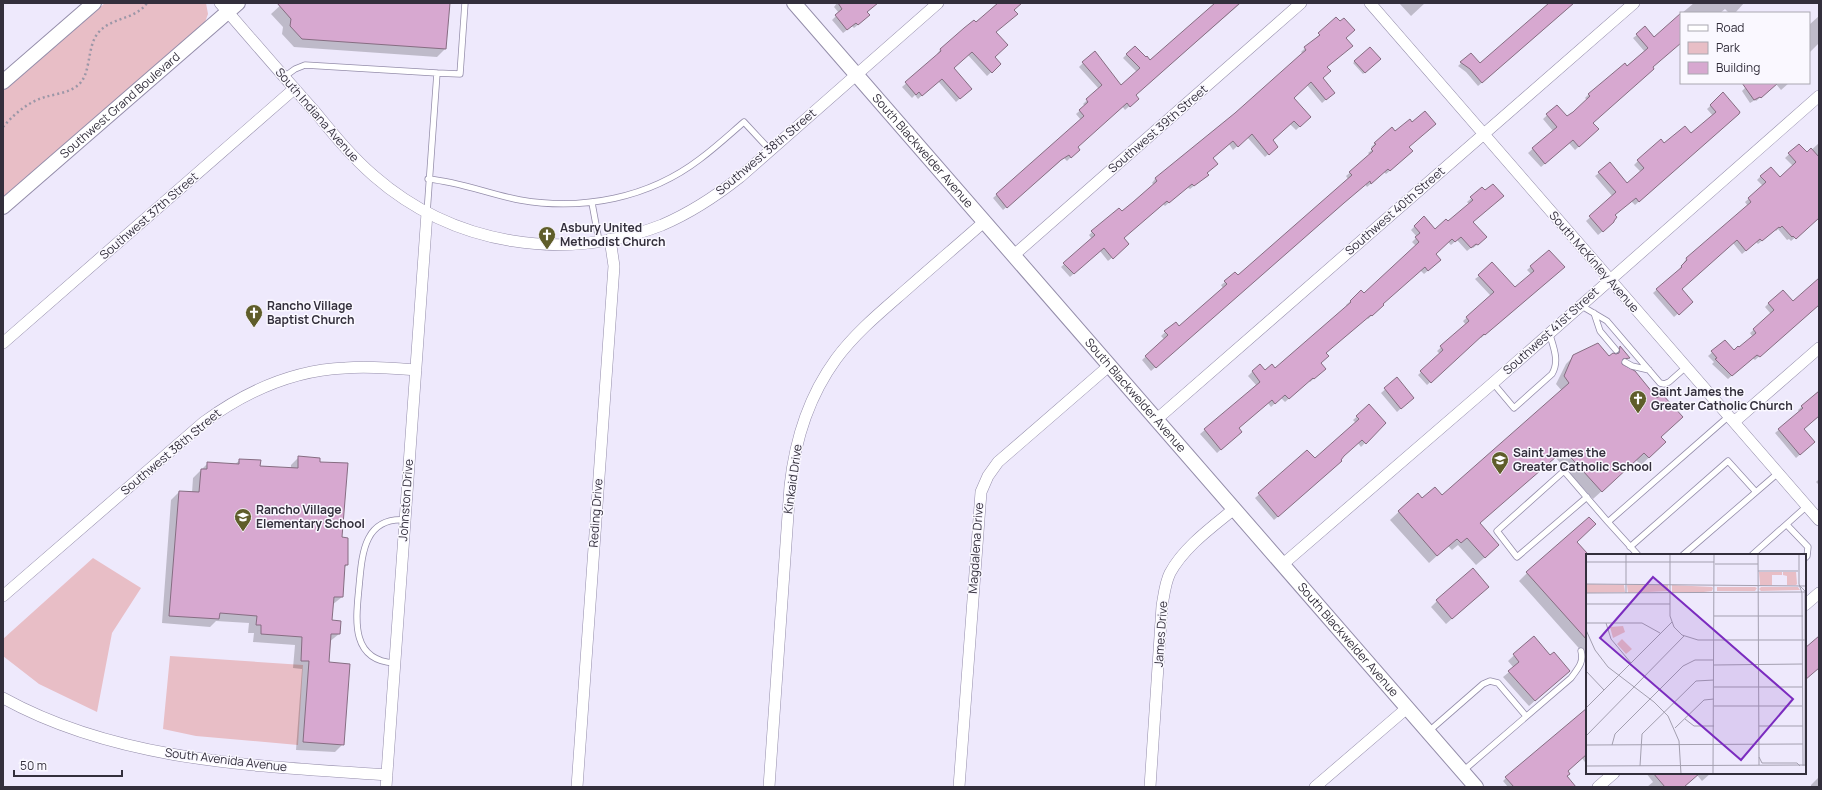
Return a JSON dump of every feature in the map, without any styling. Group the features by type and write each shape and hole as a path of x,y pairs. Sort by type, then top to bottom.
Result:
{"street":[{"path":"3,82 94,3"},
{"name":"South Blackwelder Avenue","path":"794,3 1476,787"},
{"name":"Southwest 38th Street","path":"427,213 452,225 477,234 523,243 564,245 604,240 662,224 694,208 723,190 938,3"},
{"name":"Southwest 39th Street","path":"1014,255 1301,3"},
{"name":"South McKinley Avenue","path":"1370,3 1819,520"},
{"name":"Southwest 40th Street","path":"1156,419 1634,3"},
{"name":"South Indiana Avenue","path":"229,6 284,77 362,166 402,198 427,213"},
{"name":"Southwest Grand Boulevard","path":"3,207 229,6"},
{"name":"Southwest 37th Street","path":"3,343 294,89"},
{"name":"Southwest 41st Street","path":"1282,565 1493,383 1549,332 1819,96"},
{"name":"Johnston Drive","path":"386,787 427,213"},
{"name":"Kinkaid Drive","path":"769,787 790,486 796,447 806,416 815,396 836,360 862,329 985,221"},
{"name":"Reding Drive","path":"577,787 614,266 604,240"},
{"path":"1732,419 1819,348"},
{"name":"Magdalena Drive","path":"959,787 981,492 988,476 998,462 1110,365"},
{"name":"Southwest 38th Street","path":"3,596 199,426 233,402 269,385 316,371 345,368 416,370"},
{"name":"James Drive","path":"1150,787 1162,606 1166,583 1177,562 1234,508"},
{"path":"1806,604 1819,593"},
{"name":"South Avenida Avenue","path":"3,698 50,720 80,731 125,744 166,753 251,766 387,775"},
{"path":"1315,787 1407,708"},
{"path":"1598,787 1613,774"}],"lane":[{"path":"284,77 295,69 304,65 460,74 465,3"},
{"path":"427,213 428,179 437,73"},
{"path":"428,179 451,181 521,200 543,203 592,203 612,200 634,194 653,187 676,175 700,159 744,122 770,150"},
{"path":"592,203 604,240"},
{"path":"1580,305 1607,321 1660,383 1664,384 1669,382 1686,367"},
{"path":"1594,313 1600,331 1616,350"},
{"path":"1493,383 1514,408 1547,379 1555,370 1556,358 1549,332"},
{"path":"1625,362 1632,366 1649,370"},
{"path":"1608,522 1732,419"},
{"path":"1630,546 1728,461 1756,492"},
{"path":"1586,497 1517,557 1496,531 1564,471 1637,554"},
{"path":"1684,554 1778,473"},
{"path":"1753,554 1807,506"},
{"path":"394,663 380,660 367,651 359,639 356,620 362,556 367,540 383,523 397,519 405,520"},
{"path":"1786,525 1808,547 1806,557"},
{"path":"1689,550 1692,554"},
{"path":"1463,771 1574,673 1581,665 1583,659 1581,651"},
{"path":"1428,732 1483,684 1490,681 1498,683 1526,716"}],"path":[{"path":"3,127 30,103 69,91 78,86 84,77 91,47 99,32 108,25 140,11 147,3"}],"green space":[{"path":"105,3 206,3 208,14 204,25 3,199 3,91"},
{"path":"93,558 141,588 112,633 97,712 39,684 3,656 3,639"},
{"path":"170,656 303,665 298,745 196,736 163,729"}],"building":[{"path":"277,3 450,3 446,49 302,39 290,26 291,19"},
{"path":"838,3 878,3 867,12 870,15 858,25 856,23 847,30 835,15 842,9"},
{"path":"998,3 1022,3 1014,10 1018,14 996,32 1008,45 995,57 1001,64 992,73 972,52 954,68 972,89 960,99 942,79 922,96 919,92 916,95 905,82 941,51 940,49 964,28 974,20 976,22"},
{"path":"1215,3 1240,3 1136,95 1139,99 1130,107 1127,103 1078,147 1080,150 1071,158 1069,155 1061,160 1007,208 996,194 1084,116 1079,110 1088,102 1086,99 1102,85 1082,62 1095,51 1121,85 1140,68 1126,54 1135,46 1150,60"},
{"path":"1549,3 1574,3 1482,83 1470,69 1460,62 1471,53 1480,63"},
{"path":"1680,14 1680,44 1593,123 1599,129 1579,147 1573,140 1545,164 1532,148 1557,127 1546,114 1557,105 1567,116 1590,96 1588,94 1625,63 1627,66 1648,48 1636,34 1645,26 1654,37"},
{"path":"1336,17 1340,21 1344,18 1355,30 1346,38 1353,46 1327,67 1331,71 1323,78 1335,93 1326,100 1311,82 1294,98 1311,117 1300,127 1294,121 1273,140 1278,147 1269,155 1252,134 1238,147 1233,141 1213,158 1218,164 1207,173 1209,175 1194,186 1192,184 1169,203 1167,201 1124,238 1129,244 1113,259 1104,248 1074,274 1063,263 1095,235 1091,231 1119,208 1122,211 1133,202 1157,181 1155,178 1235,113 1306,50 1304,47 1320,35 1318,33"},
{"path":"1370,47 1381,59 1365,73 1354,61"},
{"path":"1743,84 1777,84 1761,98 1760,97 1754,100"},
{"path":"1723,92 1740,112 1739,114 1639,202 1636,198 1615,215 1617,217 1614,222 1603,232 1589,216 1616,192 1598,172 1610,162 1627,183 1644,168 1637,160 1661,139 1664,143 1685,126 1691,133 1716,112 1710,105"},
{"path":"1425,111 1436,124 1409,147 1413,151 1390,171 1388,169 1371,184 1370,181 1156,368 1145,356 1168,335 1164,331 1176,322 1179,326 1227,284 1224,281 1235,272 1238,275 1352,175 1349,172 1373,151 1371,149 1376,144 1374,143 1392,127 1395,131 1410,119 1412,122"},
{"path":"1799,144 1807,152 1811,148 1819,157 1819,218 1796,239 1793,236 1792,237 1782,226 1762,241 1760,239 1746,251 1737,240 1682,289 1693,302 1679,315 1656,289 1682,267 1681,266 1687,260 1686,258 1751,202 1748,198 1766,182 1760,176 1771,167 1780,177 1796,162 1788,153"},
{"path":"1493,184 1504,196 1473,222 1487,237 1478,245 1476,244 1471,248 1461,237 1455,242 1452,239 1436,254 1441,260 1428,271 1425,267 1383,304 1384,305 1372,316 1371,315 1326,353 1329,356 1321,363 1326,369 1289,399 1285,395 1275,404 1272,400 1239,428 1242,432 1221,450 1204,429 1260,382 1252,371 1260,364 1265,370 1272,364 1275,368 1351,302 1350,301 1361,290 1364,293 1419,242 1415,237 1420,233 1414,226 1424,216 1435,229 1446,219 1448,221 1473,200 1470,197 1482,187 1485,190"},
{"path":"1549,250 1565,267 1485,335 1484,334 1431,383 1420,371 1443,350 1440,346 1469,321 1466,317 1494,292 1478,275 1492,262 1515,287 1534,271 1530,266"},
{"path":"1819,278 1819,305 1760,357 1757,355 1732,376 1715,359 1717,358 1711,351 1725,340 1734,350 1756,333 1753,329 1774,310 1768,303 1783,290 1793,301"},
{"path":"1598,343 1609,356 1613,353 1619,353 1620,346 1630,358 1623,359 1622,364 1635,371 1657,398 1662,394 1683,417 1661,437 1666,442 1649,458 1644,453 1602,492 1564,450 1480,523 1499,545 1485,558 1467,538 1461,543 1457,539 1437,556 1398,511 1418,493 1422,498 1435,487 1442,495 1569,383 1564,376 1573,355"},
{"path":"1397,377 1414,398 1401,409 1384,388"},
{"path":"1819,391 1819,416 1804,429 1815,442 1800,455 1778,429 1803,408 1801,406"},
{"path":"1369,404 1386,423 1366,444 1362,440 1344,456 1341,460 1342,461 1278,517 1258,493 1307,450 1315,458 1359,419 1356,416"},
{"path":"298,456 320,458 320,462 348,463 342,537 348,538 348,565 345,565 343,597 334,597 332,620 341,621 340,634 331,634 329,662 350,664 344,745 303,742 309,661 301,661 302,637 261,634 261,625 256,625 257,616 220,613 219,619 169,616 179,491 199,492 201,469 207,469 207,462 239,464 239,459 261,460 260,466 298,468"},
{"path":"1589,517 1596,524 1577,542 1587,553 1586,639 1526,572"},
{"path":"1473,568 1489,587 1452,619 1436,600"},
{"path":"1534,636 1550,655 1554,652 1570,671 1535,701 1508,671 1519,662 1513,654"},
{"path":"1819,636 1819,668 1806,679 1806,647"},
{"path":"1586,709 1586,755 1568,771 1570,774 1567,776 1576,787 1514,787 1505,777"},
{"path":"1654,774 1699,774 1684,787 1665,787"}],"place":[{"name":"Asbury United Methodist Church","path":"547,250"},
{"name":"Rancho Village Baptist Church","path":"254,328"},
{"name":"Saint James the Greater Catholic Church","path":"1638,414"},
{"name":"Saint James the Greater Catholic School","path":"1500,475"},
{"name":"Rancho Village Elementary School","path":"243,532"}]}
